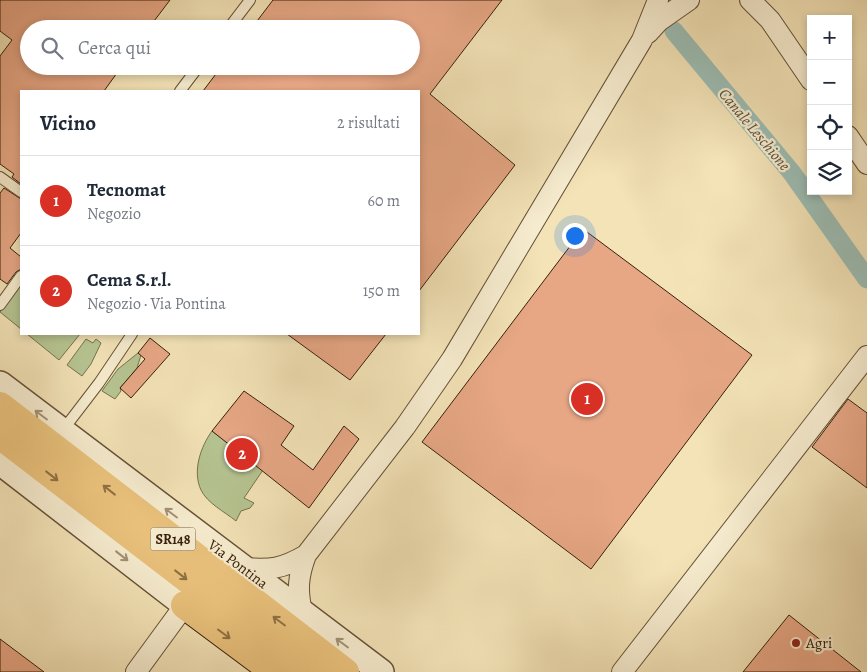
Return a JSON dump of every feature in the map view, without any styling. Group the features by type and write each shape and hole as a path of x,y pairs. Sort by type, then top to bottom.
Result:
{"highway":[{"name":"SR148","path":"0,406 345,672"},
{"name":"SR148","path":"0,435 309,672"},
{"path":"185,605 275,672"}],"street":[{"path":"302,612 297,593 298,576 306,555 405,427 452,359 642,40 658,0"},
{"path":"642,40 659,21 689,0"},
{"path":"750,0 770,20"},
{"path":"761,0 770,20 807,74"},
{"path":"852,142 867,164"},
{"path":"622,672 867,356"},
{"name":"Via Pontina","path":"0,384 381,672"},
{"path":"0,462 185,605 136,672"},
{"path":"244,568 268,570 286,567 306,555"}],"lane":[{"path":"235,20 250,0"},
{"path":"181,90 192,75"},
{"path":"0,177 20,191"},
{"path":"0,305 20,277"},
{"path":"62,431 99,383 131,335"}],"green space":[{"path":"20,286 20,328 0,312"},
{"path":"28,335 79,335 59,360"},
{"path":"86,339 93,343 96,339 101,343 91,364 82,376 67,365"},
{"path":"138,353 141,355 137,368 120,388 121,391 115,399 102,391 118,369"},
{"path":"212,431 263,470 244,498 254,503 250,508 241,511 236,521 207,499 198,483 197,475 201,451"}],"building":[{"path":"0,0 170,0 155,20 20,20 20,75 116,75 105,90 20,90 20,183 12,177 14,174 0,164 0,56 12,40 0,31"},
{"path":"273,0 502,0 430,94 515,165 420,290 420,90 204,90 215,75 420,75 420,20 258,20"},
{"path":"4,188 20,198 20,234 10,248 20,256 20,270 7,284 0,279 0,193"},
{"path":"583,229 752,355 591,569 422,442"},
{"path":"288,335 385,335 350,380"},
{"path":"150,338 170,354 131,398 120,388 145,359 138,353"},
{"path":"244,391 294,426 281,445 313,470 344,426 359,439 309,508 212,431"},
{"path":"848,399 867,413 867,488 812,447"},
{"name":"Agri","path":"789,615 861,672 743,672"},
{"path":"0,639 44,672 0,672"}],"waterway":[{"name":"Canale Leschione","path":"674,31 792,173 867,279"}],"place":[{"name":"Tecnomat","path":"587,399"},
{"name":"Cema S.r.l.","path":"242,454"},
{"name":"Agri","path":"796,643"}]}
